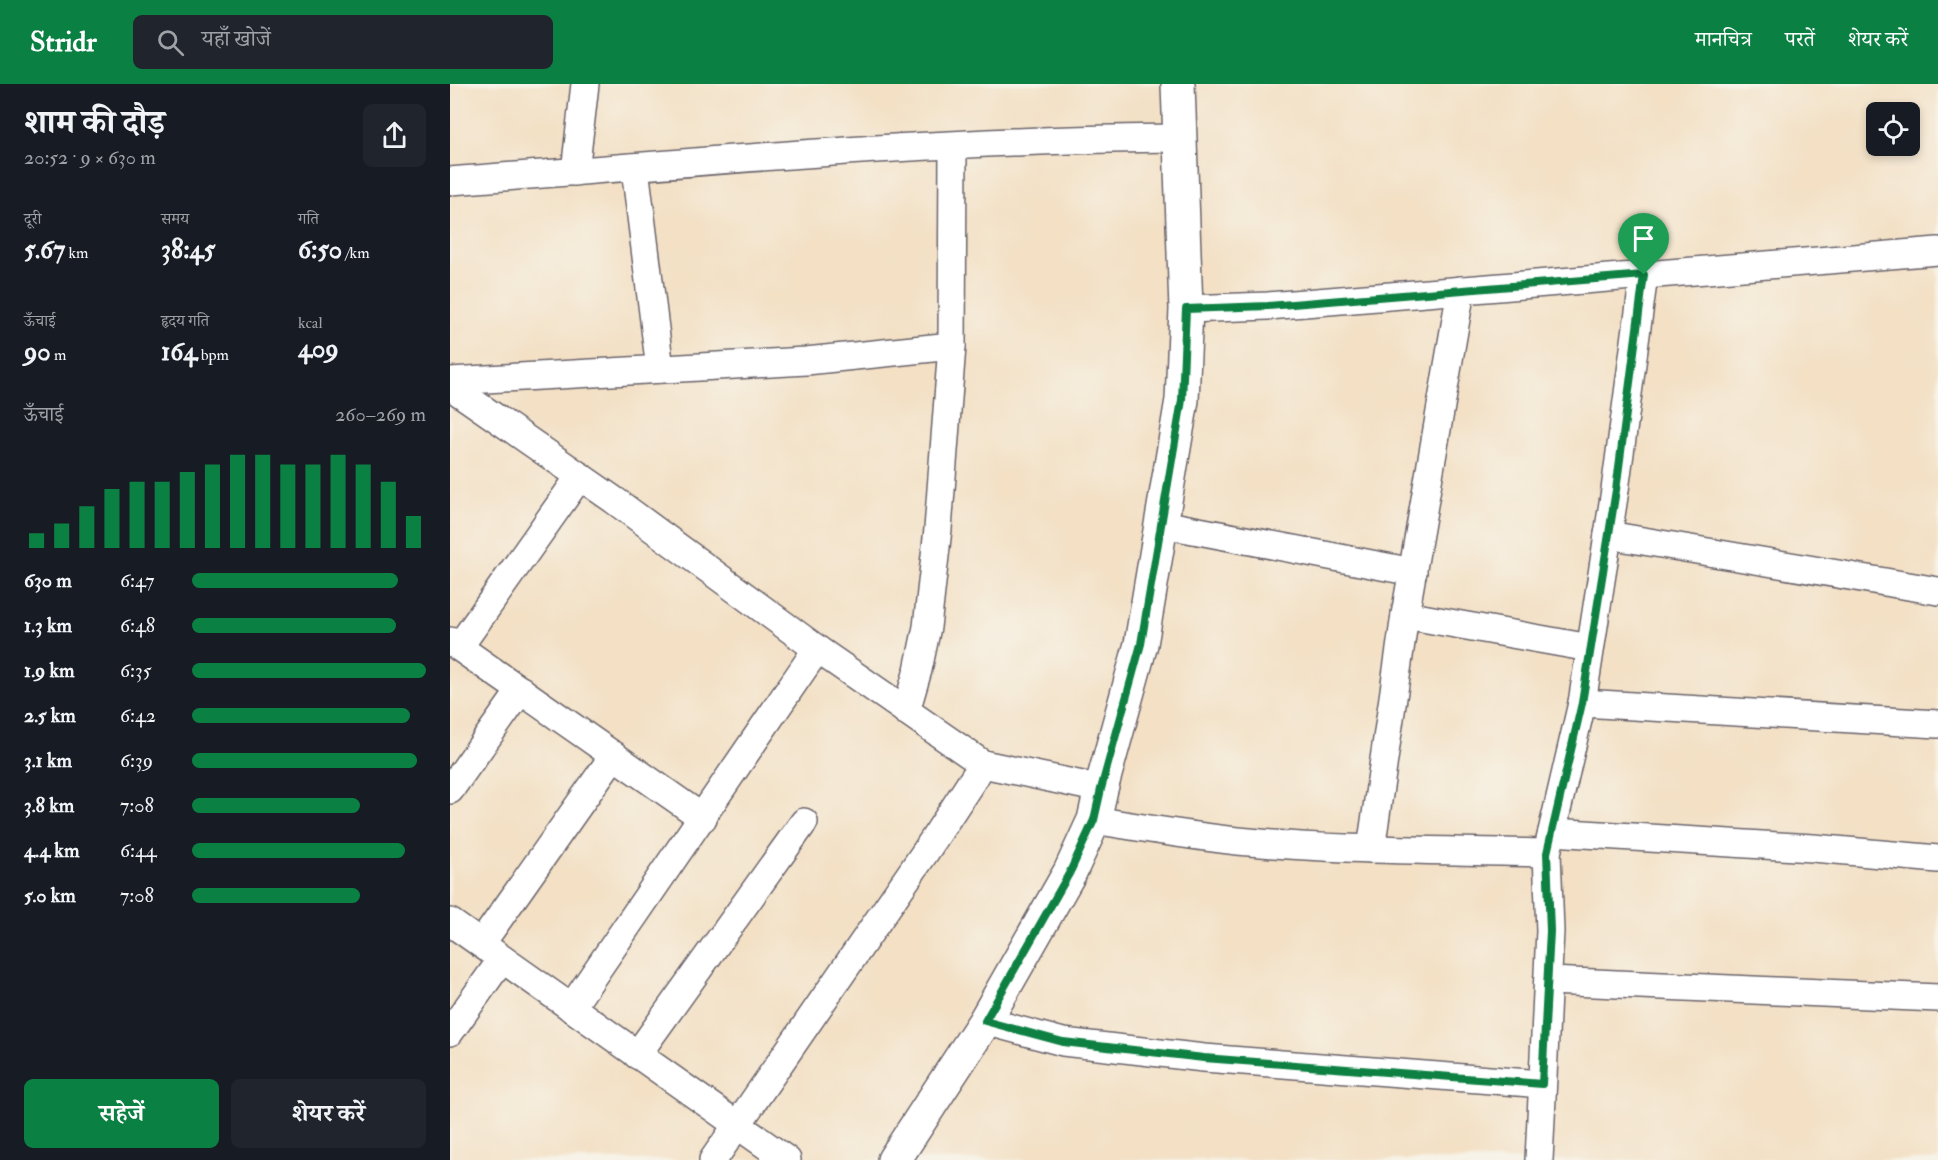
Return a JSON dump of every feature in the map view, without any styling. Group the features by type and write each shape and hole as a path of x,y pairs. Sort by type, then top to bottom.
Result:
{"street":[{"path":"575,172 585,84"},
{"path":"894,1160 985,1021 1070,872 1098,804 1141,644 1182,400 1186,309 1178,84"},
{"path":"450,181 842,152 1071,138 1181,138"},
{"path":"906,711 927,627 939,529 952,346 952,146"},
{"path":"635,168 660,369"},
{"path":"1186,309 1268,306 1938,251"},
{"path":"1539,1160 1549,981 1550,842 1582,703 1644,275"},
{"path":"1371,849 1406,615 1461,290"},
{"path":"450,383 806,361 952,346"},
{"path":"450,383 817,649 983,764 1098,804 1156,831 1239,841 1371,849 1550,842 1813,848 1938,859"},
{"path":"580,476 455,644 703,818"},
{"path":"1162,524 1413,572"},
{"path":"1608,535 1938,591"},
{"path":"1406,615 1590,648"},
{"path":"571,1008 817,649"},
{"path":"450,790 521,690"},
{"path":"1582,703 1938,724"},
{"path":"450,1032 491,951 614,755"},
{"path":"713,1160 983,764"},
{"path":"638,1055 804,822"},
{"path":"450,922 788,1160"},
{"path":"1549,981 1938,998"},
{"path":"985,1021 1063,1042 1204,1058 1542,1084"}],"route":[{"path":"1644,275 1616,490 1583,685 1582,703 1547,853 1549,981 1542,1084 1204,1058 1063,1042 985,1021 1070,872 1094,820 1141,644 1182,400 1186,309 1268,306 1644,275"}]}
